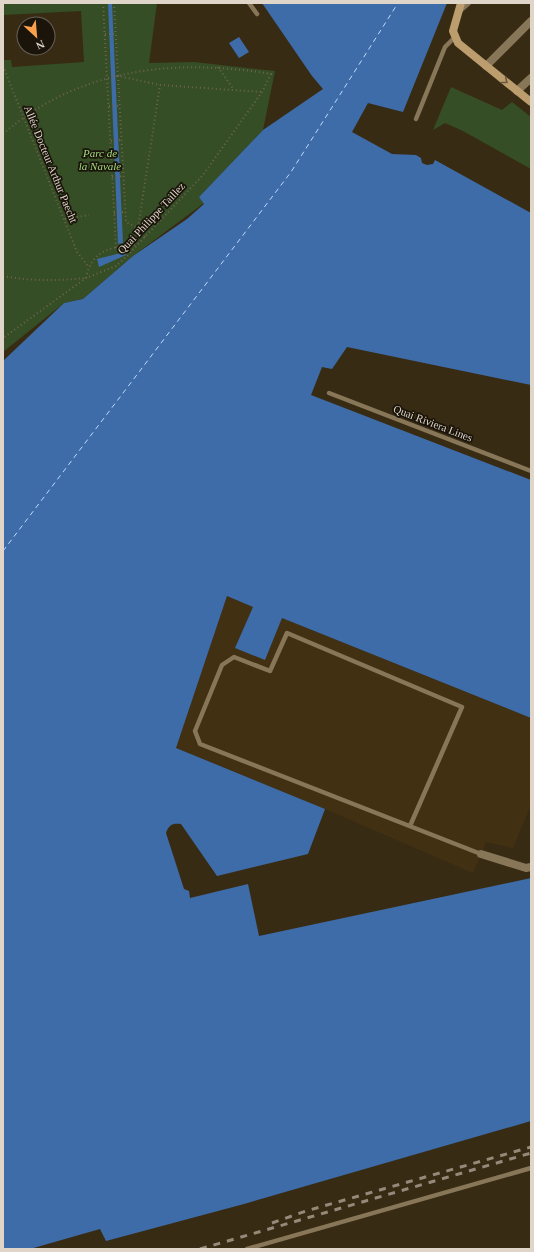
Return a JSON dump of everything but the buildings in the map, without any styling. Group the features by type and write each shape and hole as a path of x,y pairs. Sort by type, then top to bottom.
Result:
{"main road":[{"path":"461,3 454,25 455,37 462,47 531,102"}],"street":[{"path":"486,66 531,21"},
{"path":"517,91 531,78"},
{"path":"481,854 526,868 531,867"}],"lane":[{"path":"249,3 256,14"},
{"path":"457,14 469,3"},
{"path":"416,119 445,47 455,37"},
{"name":"Quai Riviera Lines","path":"328,393 531,471"},
{"path":"410,826 462,707 287,633 270,671 234,657 222,665 195,731 200,744 481,854"},
{"path":"247,1249 531,1168"}],"path":[{"path":"103,3 116,248"},
{"path":"114,3 126,222 138,228 145,237"},
{"path":"105,34 116,34"},
{"name":"Allée Docteur Arthur Paecht","path":"3,66 77,252 88,266"},
{"path":"3,134 23,116 71,92 107,79 155,68 218,67 234,90"},
{"name":"Quai Philippe Taillez","path":"3,338 86,278 116,266 167,215 203,175 262,92 270,74 218,67"},
{"path":"117,77 160,85 262,92"},
{"path":"138,228 160,85"},
{"path":"109,106 120,106"},
{"path":"111,141 121,140"},
{"path":"112,177 123,176"},
{"path":"114,213 125,212"},
{"path":"65,219 89,215"},
{"path":"3,276 24,280 65,280 86,278 88,266 94,257 116,248 136,246"}],"shaded area":[{"path":"227,596 253,607 236,648 265,659 282,618 531,718 531,805 513,848 486,842 473,873 325,809 176,748"}],"green space":[{"name":"Parc de la Navale","path":"3,3 157,3 149,63 194,62 275,71 263,130 199,197 204,203 133,256 83,299 64,303 3,352 3,60 11,60 12,67 84,62 81,11 3,15"},
{"path":"451,87 502,110 512,102 531,117 531,169 463,131 445,123 433,130"}],"water":[{"path":"108,3 112,3 123,243 118,244"},
{"path":"262,3 447,3 403,112 368,103 352,132 392,154 416,155 421,158 422,163 427,165 433,164 435,160 531,213 531,385 347,347 332,369 322,367 311,395 531,480 531,718 282,618 265,660 235,648 253,607 227,596 176,748 325,809 308,854 217,876 181,824 172,825 168,828 166,833 184,889 189,891 190,898 248,884 259,936 531,878 531,1121 244,1204 106,1241 100,1229 30,1249 3,1249 3,361 64,303 83,299 133,256 187,219 204,204 199,197 263,130 323,89 312,76"},
{"path":"239,37 249,52 239,58 229,43"},
{"path":"125,252 126,255 99,267 97,259"}],"ferry route":[{"path":"3,551 291,172 398,3"}],"railway":[{"path":"272,1223 306,1211 531,1147"},
{"path":"200,1249 531,1153"}]}
